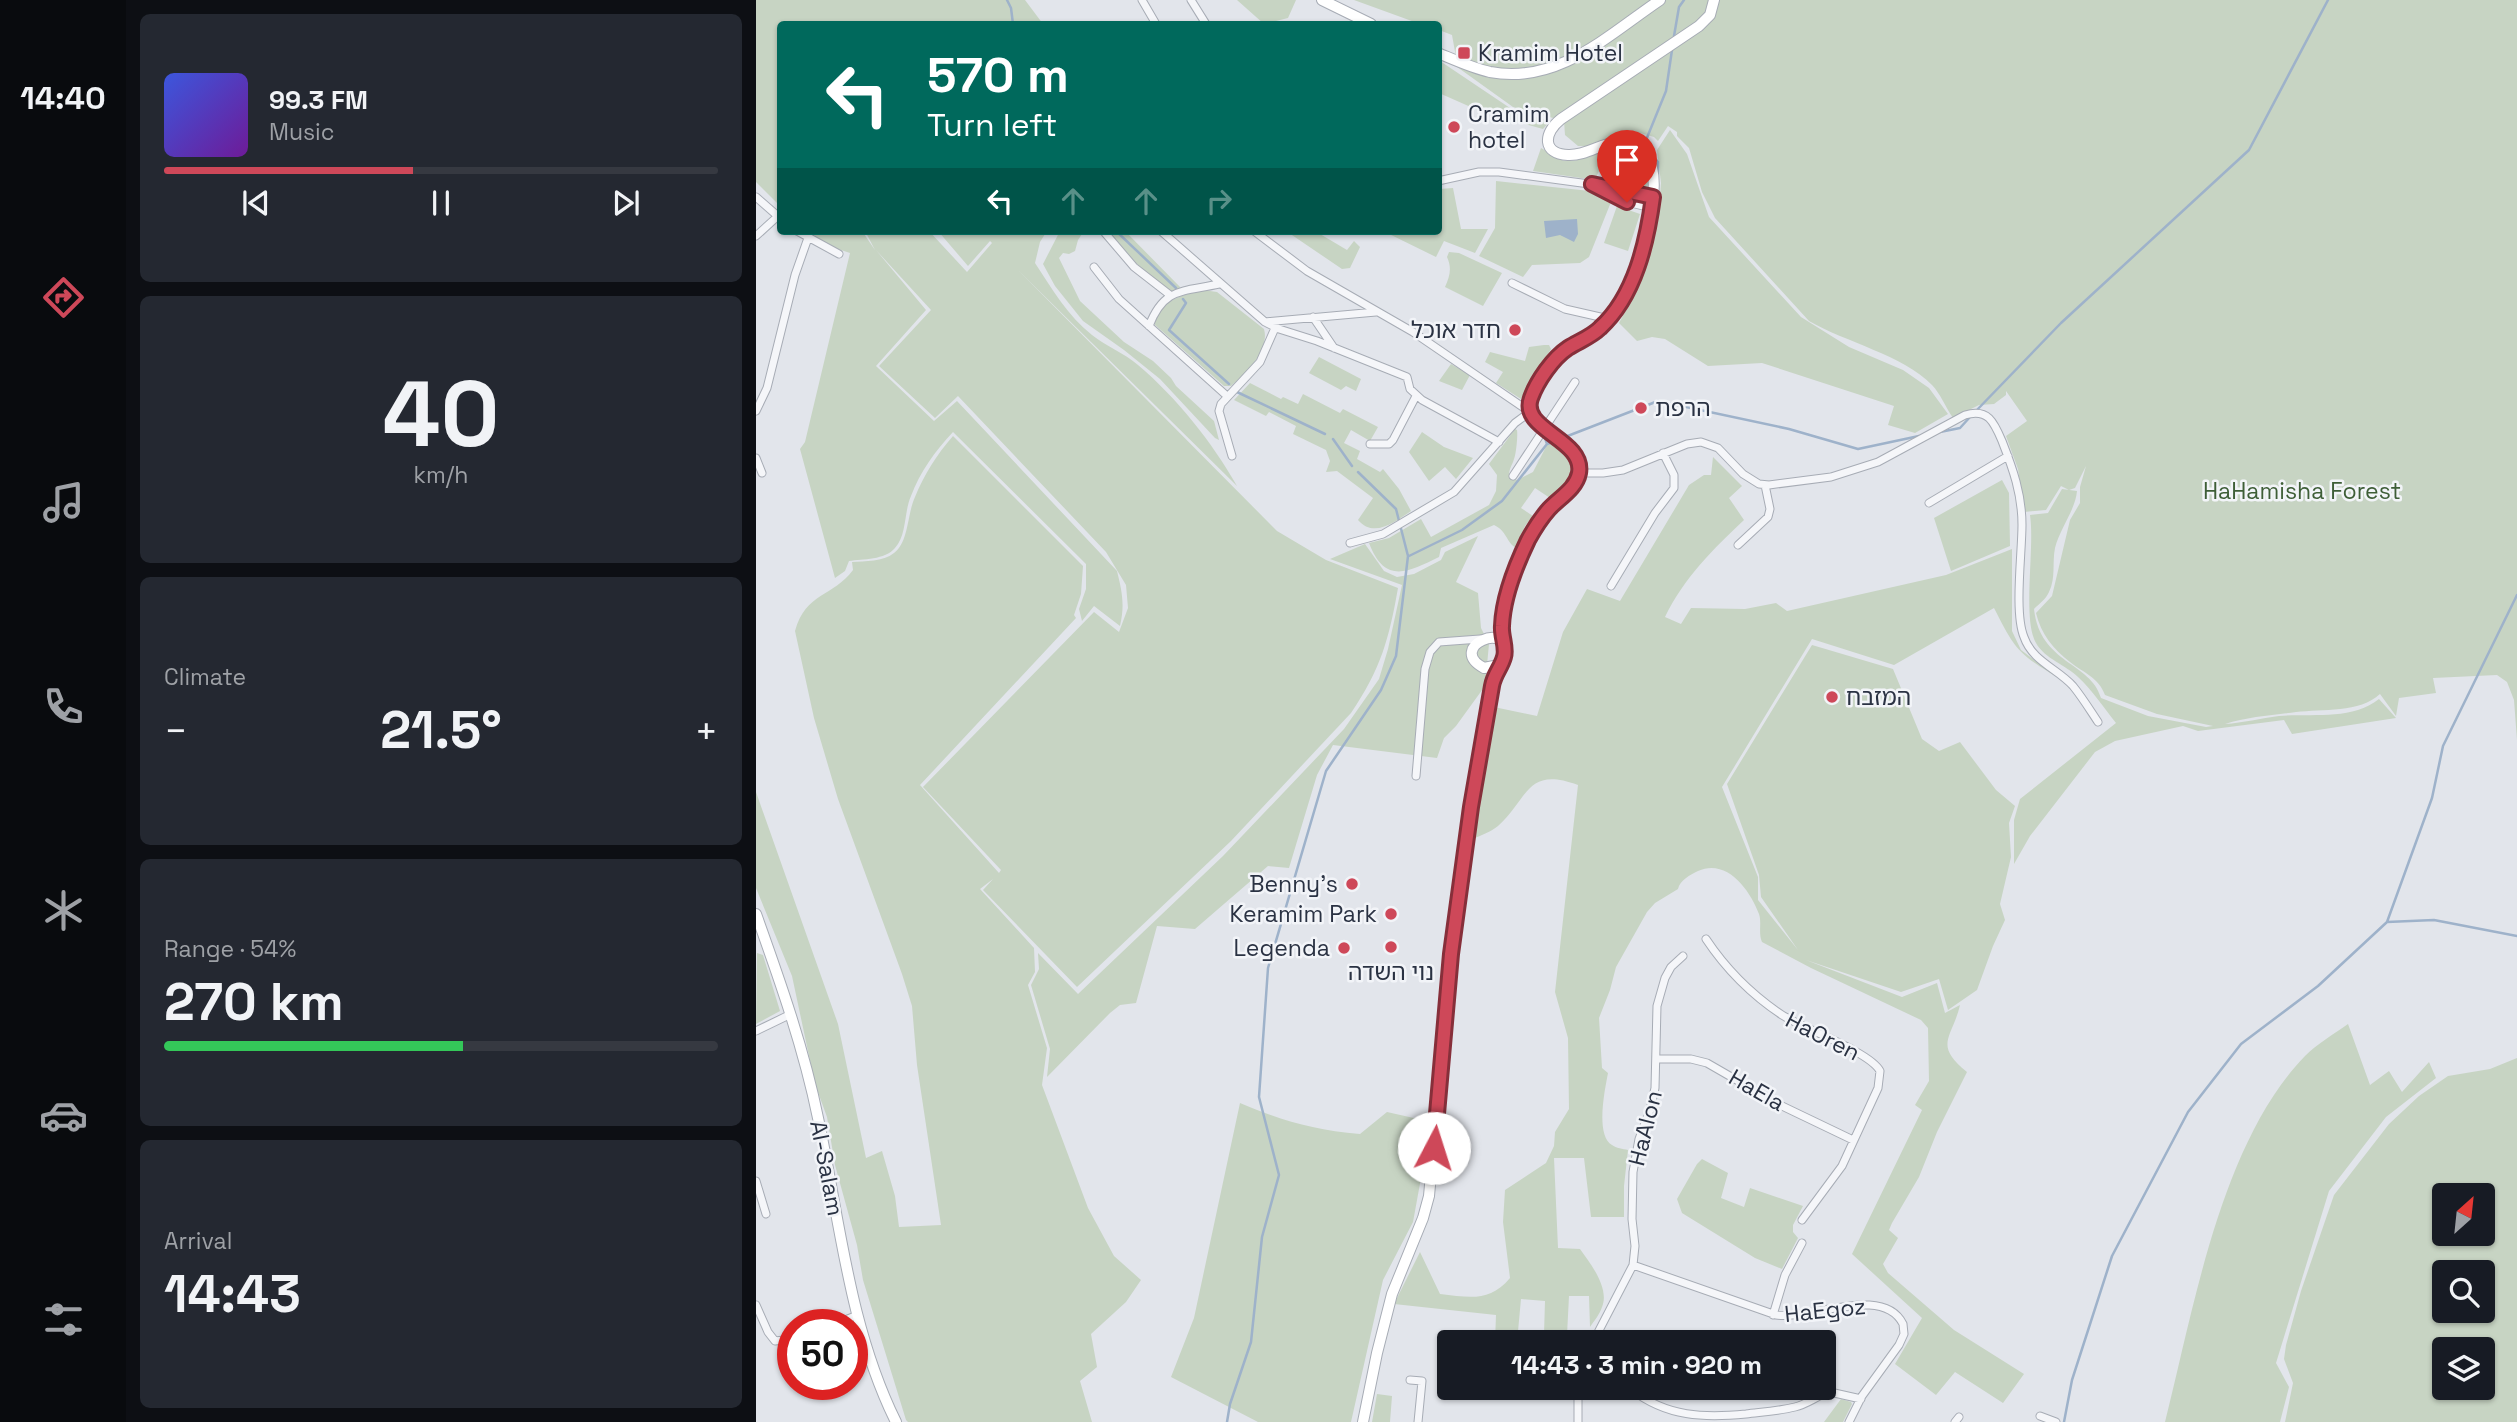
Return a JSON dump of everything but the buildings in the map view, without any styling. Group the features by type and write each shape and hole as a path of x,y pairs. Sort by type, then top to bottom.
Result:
{"main road":[{"path":"1322,0 1365,21"},
{"path":"1442,55 1488,72 1535,72 1556,66 1603,43 1660,0"},
{"path":"1363,1422 1389,1306 1429,1196 1448,974 1471,807 1494,676 1504,657 1501,629 1503,613 1514,574 1530,537 1550,508 1574,485 1579,473 1579,462 1574,452 1530,412 1532,396 1556,358 1595,332 1609,319 1623,299 1632,280 1652,203 1652,167 1640,149 1619,142 1581,154 1564,155 1553,150 1548,135 1560,119 1699,26 1710,15 1714,0"},
{"path":"1489,706 1475,646 1503,613"},
{"path":"1484,638 1496,639 1503,647"},
{"path":"1477,662 1490,669 1499,665"},
{"name":"Al-Salam","path":"756,914 759,933 789,1015 819,1120 832,1201 857,1309"},
{"name":"Al-Salam","path":"868,1350 877,1381 896,1422"}],"street":[{"path":"1142,0 1154,21"},
{"path":"1191,0 1204,21"},
{"path":"1442,180 1493,171 1592,184 1652,203"},
{"path":"756,197 777,215"},
{"path":"756,236 777,219"},
{"path":"803,235 839,254"},
{"path":"1107,235 1134,267 1170,295"},
{"path":"1165,235 1265,322 1407,377 1410,389 1416,396 1499,442"},
{"path":"1260,235 1307,271 1413,332 1530,412 1520,419 1454,492 1383,534 1350,543"},
{"path":"756,411 767,388 795,275 808,238"},
{"path":"1094,267 1119,299 1227,396"},
{"path":"1513,283 1565,309 1609,319"},
{"path":"1149,326 1157,306 1170,295 1219,284"},
{"path":"1265,322 1377,312"},
{"path":"1313,317 1334,348"},
{"path":"1232,456 1219,411 1227,396 1260,362 1275,328"},
{"path":"1513,476 1575,382"},
{"path":"1370,444 1386,444 1392,440 1416,396"},
{"path":"1579,473 1599,474 1623,470 1691,442 1709,443 1722,451 1748,478 1765,485 1831,477 1883,460 1961,416 1973,412 1985,414 1992,419 2008,456 2016,477 2021,505 2020,617 2024,637 2037,657 2073,687 2098,722"},
{"path":"1611,586 1655,513 1674,488 1674,475 1663,453"},
{"path":"1929,503 2008,456"},
{"path":"756,458 762,473"},
{"path":"1738,545 1768,517 1770,509 1765,485"},
{"path":"1416,776 1426,659 1438,642 1484,638"},
{"path":"1455,642 1477,662"},
{"name":"HaOren","path":"1706,939 1732,973 1771,1007 1876,1065 1881,1075 1880,1083 1834,1178 1802,1220"},
{"name":"HaAlon","path":"1633,1265 1633,1172 1639,1139 1653,1099 1660,994 1668,972 1683,956"},
{"path":"756,1031 789,1015"},
{"name":"HaEla","path":"1656,1059 1691,1059 1707,1063 1780,1105 1853,1140"},
{"path":"756,1181 766,1214"},
{"path":"1773,1315 1785,1275 1802,1243"},
{"path":"1599,1330 1633,1265"},
{"name":"HaEgoz","path":"1633,1265 1773,1315 1793,1316 1870,1304 1884,1306 1897,1315 1904,1327 1901,1342 1861,1399 1849,1422"},
{"path":"756,1305 768,1332 777,1341"},
{"path":"1410,1380 1422,1381 1418,1422"},
{"path":"1836,1393 1861,1399"},
{"path":"1578,1400 1578,1422"},
{"path":"1648,1400 1682,1414 1700,1416 1784,1409 1813,1400"},
{"path":"2040,1416 2056,1422"}],"green space":[{"path":"756,0 1025,0 1041,21 777,21 777,203 756,182"},
{"path":"1237,0 1296,0 1288,18 1261,21"},
{"name":"HaHamisha Forest","path":"1354,0 2517,0 2517,740 2514,700 2507,682 2497,675 2433,678 2436,693 2399,698 2396,716 2380,694 2372,700 2351,707 2269,715 2225,724 2279,716 2344,713 2356,711 2379,699 2396,718 2292,734 2284,720 2198,731 2183,726 2115,741 2095,752 2030,836 2014,864 2014,820 2020,799 2116,723 2078,677 2040,649 2032,632 2029,601 2030,515 2048,513 2062,489 2069,490 2061,486 2046,510 2024,512 2018,469 2006,436 2027,421 2006,391 2006,395 1994,404 1979,405 1953,418 1935,388 1920,374 1890,357 1809,321 1715,218 1702,192 1689,148 1677,136 1677,132 1668,126 1658,141 1654,137 1630,130 1595,146 1578,146 1565,135 1564,121 1513,107 1442,56 1456,57 1452,35 1442,31 1442,21 1412,21","holes":["2086,466 2080,487 2080,503 2070,520 2052,596 2036,613 2044,634 2064,657 2095,680 2105,695 2157,714 2213,726 2148,716 2101,698 2087,677 2055,652 2046,641 2038,627 2034,609 2046,597 2051,587 2055,548 2076,498 2077,491 2069,490 2075,488"]},
{"path":"1442,62 1513,110 1550,121 1543,129 1482,112 1442,94"},
{"path":"1670,130 1687,154 1709,217 1801,317 1849,347 1903,370 1929,388 1948,414 1915,433 1888,425 1894,406 1762,363 1708,366 1665,339 1652,337 1637,341 1619,323 1635,294 1659,207 1661,183 1657,150"},
{"path":"1541,148 1566,161 1617,149 1633,153 1644,164 1648,191 1638,188 1644,168 1605,157 1595,180 1533,171"},
{"path":"1496,181 1590,191 1611,202 1589,257 1580,263 1532,265 1523,277 1479,256 1495,228"},
{"path":"1453,188 1461,229 1488,229 1475,253 1444,241 1436,257 1391,235 1442,235 1442,189"},
{"path":"1617,206 1640,214 1628,251 1604,243"},
{"path":"814,235 865,235 875,250 867,235 933,235 967,272 992,243 990,241 968,266 941,235 1044,235 1035,263 1061,302 1092,335 1133,361 1180,406 1205,437 1237,486 1018,270 1277,531 1326,560 1398,588 1391,623 1377,668 1351,713 1231,841 1077,987 983,890 993,879 980,889 1034,948 1035,972 1028,985 1047,1048 1042,1085 1088,1208 1114,1256 1141,1280 1126,1302 1091,1334 1097,1367 1080,1381 1092,1422 906,1420 863,1280 857,1245 835,1165 827,1117 815,1084 792,976 756,888 756,792 838,1024 866,1158 882,1151 895,1196 899,1227 941,1225 917,1065 912,1006 838,799 814,718 795,631 806,609 853,570 852,562 885,558 899,548 919,489 936,457 953,436 1083,566 1081,594 1074,615 1076,618 920,785 999,873 1001,870 923,787 1094,612 1119,632 1128,608 1126,585 1106,552 958,396 935,418 879,366 931,310 876,250 926,310 876,366 934,421 957,401 1117,571 1122,598 1122,618 1120,626 1094,606 1082,621 1079,609 1086,589 1086,564 953,432 934,454 919,479 909,502 902,536 895,548 880,557 849,561 845,571 835,578 800,449 805,442 850,253 826,245"},
{"path":"1058,235 1081,235 1075,251 1063,253 1059,258 1080,301 1124,342 1153,361 1214,421 1219,440 1160,379 1083,321 1055,286 1043,264"},
{"path":"1112,235 1129,235 1181,288 1171,292 1144,272"},
{"path":"1292,235 1322,235 1347,250 1354,241 1360,247 1350,268 1342,269"},
{"path":"1449,252 1459,253 1502,273 1483,306 1445,287 1450,272 1447,257"},
{"path":"1203,290 1217,292 1264,329 1265,337 1260,353 1250,368 1231,386 1224,386 1154,324 1167,304"},
{"path":"1549,345 1551,349 1521,399 1496,383 1503,372 1485,362 1490,352 1525,361 1529,347"},
{"path":"1319,357 1361,379 1356,391 1346,386 1341,390 1309,373"},
{"path":"1451,364 1470,375 1462,390 1439,381"},
{"path":"1250,383 1281,399 1283,397 1298,404 1303,394 1340,413 1343,409 1378,427 1370,441 1351,430 1344,443 1360,451 1357,459 1380,472 1383,469 1399,489 1411,511 1385,526 1371,528 1364,525 1358,520 1373,498 1337,471 1326,472 1330,461 1326,450 1293,434 1296,426 1269,412 1266,416 1234,400"},
{"path":"1515,429 1515,457 1509,476 1517,480 1533,472 1549,441 1569,454 1574,468 1566,482 1550,498 1535,488 1521,508 1533,516 1525,526 1516,548 1502,530 1494,525 1441,548 1439,557 1417,567 1398,571 1382,565 1369,543 1389,538 1421,519 1431,537 1489,505 1496,491 1497,475 1489,464"},
{"path":"1422,432 1444,447 1473,458 1456,479 1445,467 1429,481 1409,452"},
{"path":"1713,457 1742,486 1729,498 1744,520 1690,577 1665,617 1681,624 1691,608 1745,609 1776,603 1787,611 1946,575 2012,549 2012,631 2021,650 2057,677 2018,649 1994,608 1894,665 1812,639 1722,787 1758,877 1758,900 1798,950 1761,897 1759,875 1727,784 1812,645 1893,669 1922,739 1939,751 1960,742 1996,790 2015,806 2009,823 2011,857 2000,904 2005,920 1977,990 1948,1010 1939,979 1901,992 1806,960 1902,997 1937,983 1945,1013 1960,1005 1948,1047 1950,1054 1967,1072 1937,1132 1919,1177 1892,1223 1889,1230 1898,1238 1883,1264 1888,1273 1954,1330 2024,1374 2003,1403 1955,1372 1936,1395 1895,1364 1922,1318 1852,1254 1922,1110 1915,1105 1929,1081 1928,1028 1921,1020 1762,942 1759,914 1750,895 1736,879 1718,869 1709,868 1689,876 1678,889 1655,903 1647,912 1616,967 1599,1018 1602,1068 1608,1073 1602,1111 1604,1132 1612,1145 1628,1150 1624,1217 1591,1217 1584,1158 1554,1158 1558,1248 1580,1249 1598,1276 1603,1292 1601,1310 1590,1327 1589,1296 1569,1296 1567,1330 1544,1330 1545,1301 1521,1299 1518,1330 1495,1330 1496,1315 1394,1304 1420,1252 1440,1294 1478,1297 1494,1291 1510,1278 1503,1222 1505,1190 1546,1163 1554,1146 1555,1132 1569,1109 1568,1038 1555,992 1578,785 1548,779 1538,782 1498,826 1473,839 1494,707 1537,716 1563,632 1587,589 1620,601 1689,485 1704,475 1711,475"},
{"path":"2002,480 2009,493 2010,546 1951,571 1934,518"},
{"path":"1478,536 1456,582 1478,593 1481,628 1489,644 1485,686 1444,738 1437,758 1333,745 1317,775 1289,868 1268,866 1195,929 1157,926 1136,1003 1120,1005 1110,1013 1047,1077 1050,1049 1031,985 1039,969 1038,953 1078,994 1223,856 1344,729 1379,679 1402,585 1330,559 1365,544 1384,571 1397,577 1414,574 1441,560 1445,552"},
{"path":"757,953 763,955 780,1011 756,1024"},
{"path":"2348,1024 2370,1085 2389,1071 2402,1092 2429,1062 2436,1078 2386,1117 2329,1191 2276,1363 2289,1387 2280,1422 2165,1422 2214,1228 2231,1180 2252,1134 2276,1092 2305,1056"},
{"path":"2517,1058 2517,1422 2285,1422 2293,1383 2284,1359 2286,1345 2301,1291 2334,1195 2389,1124 2419,1096 2448,1076 2490,1069"},
{"path":"1240,1103 1299,1124 1360,1134 1387,1112 1427,1121 1413,1222 1383,1280 1351,1422 1258,1422 1171,1377 1194,1318"},
{"path":"1702,1159 1728,1173 1721,1198 1744,1207 1750,1188 1803,1206 1793,1225 1793,1232 1798,1238 1782,1269 1755,1258 1682,1213 1677,1199"},
{"path":"1377,1394 1392,1396 1390,1422 1372,1422"},
{"path":"1841,1399 1852,1404 1843,1422 1824,1422"}],"water":[{"path":"1577,219 1578,234 1574,242 1560,235 1546,238 1544,221"}],"waterway":[{"path":"1007,0 1013,21"},
{"path":"1674,36 1679,7 1684,0"},
{"path":"1975,412 2061,323 2249,150 2328,0"},
{"path":"1648,149 1644,145 1666,91 1672,50"},
{"path":"1652,155 1658,162 1658,174"},
{"path":"1120,235 1176,288"},
{"path":"1608,327 1624,310 1633,289"},
{"path":"1183,299 1186,303 1169,330 1229,384"},
{"path":"1558,364 1589,341"},
{"path":"1538,397 1549,375"},
{"path":"1237,392 1325,434"},
{"path":"1565,437 1658,401 1789,429 1858,449 1919,436"},
{"path":"1940,432 1960,428 1970,417"},
{"path":"1409,556 1462,530 1502,501 1547,444 1543,432"},
{"path":"1333,439 1352,466"},
{"path":"1547,444 1556,441"},
{"path":"1227,1422 1230,1404 1251,1342 1262,1237 1279,1175 1259,1097 1268,968 1326,771 1381,690 1396,656 1408,556 1396,509 1358,472"},
{"path":"2387,922 2432,798 2443,746 2517,595"},
{"path":"2064,1422 2072,1380 2112,1256 2188,1112 2241,1044 2318,986 2387,922 2434,920 2517,936"}],"place":[{"name":"Kramim Hotel","path":"1464,53"},
{"name":"Cramim hotel","path":"1454,127"},
{"name":"חדר אוכל","path":"1515,330"},
{"name":"הרפת","path":"1641,408"},
{"name":"המזבח","path":"1832,697"},
{"name":"Benny's","path":"1352,884"},
{"name":"Keramim Park","path":"1391,914"},
{"name":"נוי השדה","path":"1391,947"},
{"name":"Legenda","path":"1344,948"}],"route":[{"path":"1434,1148 1451,954 1471,807 1492,686 1505,652 1501,629 1503,613 1514,574 1530,537 1539,521 1574,485 1580,467 1574,452 1532,416 1529,404 1534,391 1556,358 1595,332 1615,311 1634,275 1641,253 1653,197 1592,184 1627,202"}]}
